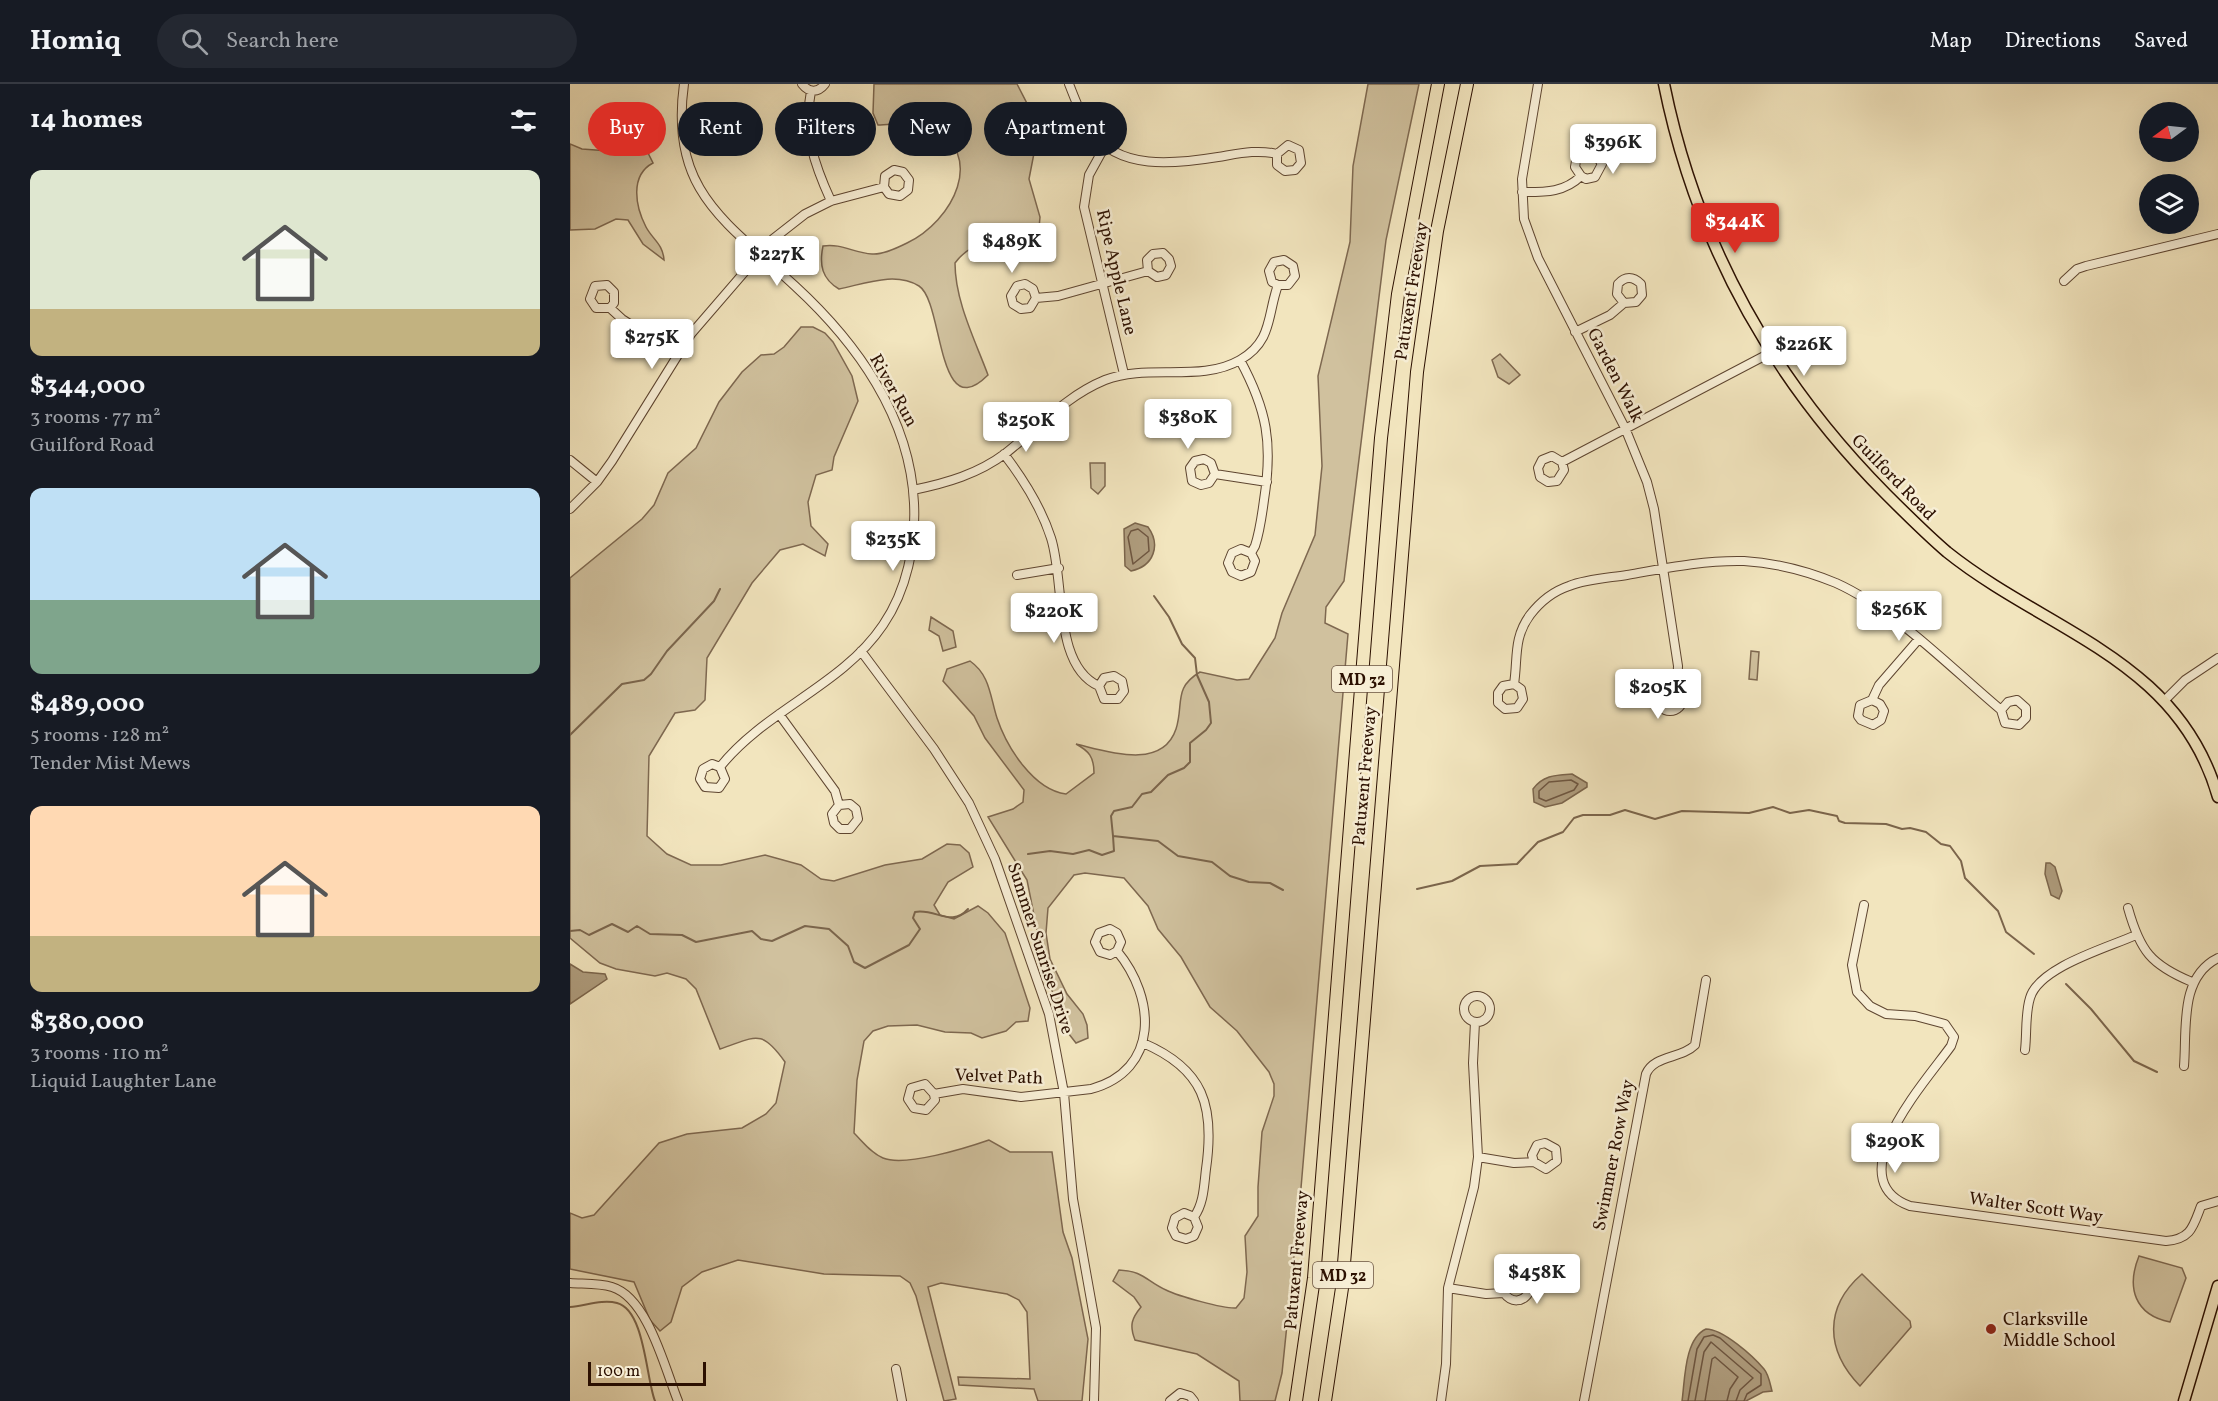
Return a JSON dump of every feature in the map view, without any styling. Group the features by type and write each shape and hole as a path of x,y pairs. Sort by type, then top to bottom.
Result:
{"highway":[{"name":"Patuxent Freeway","path":"1296,1401 1314,1278 1382,428 1408,237 1438,84"},
{"name":"Patuxent Freeway","path":"1326,1401 1342,1288 1416,372 1437,231 1467,84"},
{"path":"1290,1401 1314,1278"}],"main road":[{"name":"Guilford Road","path":"1664,84 1688,175 1704,218 1735,286 1770,353 1815,417 1845,451 1930,537 1978,574 2107,652 2165,700 2205,760 2218,797"},
{"path":"2184,1401 2218,1286"}],"street":[{"name":"River Run","path":"684,84 682,131 687,158 697,185 723,222 797,287 826,318 875,382 898,425 909,462 913,490 913,538 906,574 892,611 861,651 740,744 720,767"},
{"path":"802,84 811,91 821,89 825,84"},
{"path":"1069,84 1077,102"},
{"name":"Garden Walk","path":"1538,84 1523,162 1522,192 1527,232 1625,428 1647,482 1678,666 1677,687"},
{"path":"811,91 807,115 808,137 814,162 831,201"},
{"path":"1124,156 1157,162 1186,161 1257,151 1276,154"},
{"name":"Ripe Apple Lane","path":"1099,156 1089,175 1084,207 1124,374"},
{"path":"1522,192 1560,190 1574,184 1581,176"},
{"path":"570,509 597,482 677,354 704,317 783,229 831,201 884,187"},
{"path":"2064,281 2077,269 2086,266 2218,234"},
{"path":"1036,298 1058,296 1148,271"},
{"path":"913,490 962,477 1005,454 1073,397 1092,386 1124,374 1211,369 1240,360 1256,346 1266,331 1272,316 1278,285"},
{"path":"1575,332 1610,315 1624,303"},
{"path":"610,308 622,319 677,354"},
{"path":"1562,462 1770,353"},
{"path":"1240,360 1256,390 1267,426 1270,462 1259,535 1251,553"},
{"path":"1005,454 1040,508 1051,537 1059,568 1067,642 1071,655 1080,673 1099,686"},
{"path":"570,460 597,482"},
{"path":"1215,474 1267,482"},
{"path":"1514,684 1517,640 1530,615 1547,598 1582,582 1724,561 1790,567 1856,594 1888,615 2001,710"},
{"path":"1017,574 1059,568"},
{"path":"1872,700 1879,685 1918,640"},
{"name":"Summer Sunrise Drive","path":"861,651 954,778 991,850 1049,1014 1064,1093 1072,1199 1096,1328 1094,1401"},
{"path":"2165,700 2186,680 2218,658"},
{"path":"779,714 835,791 839,805"},
{"name":"Walter Scott Way","path":"1864,905 1852,965 1857,992 1877,1011 1915,1016 1945,1024 1954,1037 1952,1046 1898,1122 1886,1145 1880,1167 1881,1176 1884,1185 1896,1199 1910,1206 2166,1241 2180,1239 2191,1233 2201,1206 2218,1201"},
{"path":"2128,908 2142,947 2157,965 2192,982"},
{"path":"2025,1050 2030,998 2039,981 2054,971 2136,935"},
{"path":"1117,951 1133,972 1143,998 1145,1021 1143,1043 1179,1064 1196,1082 1207,1107 1210,1140 1202,1202 1194,1217"},
{"path":"2184,1066 2192,982 2202,969 2218,958"},
{"name":"Swimmer Row Way","path":"1584,1401 1646,1074 1653,1064 1684,1053 1695,1045 1707,980"},
{"path":"1441,1401 1446,1364 1448,1288 1474,1187 1478,1157 1473,1063 1475,1022"},
{"name":"Velvet Path","path":"934,1094 963,1089 1022,1097 1091,1089 1111,1081 1132,1063 1143,1043"},
{"path":"1478,1157 1533,1162"},
{"path":"570,1283 613,1287 631,1299 647,1323 678,1401"},
{"path":"1448,1288 1486,1294 1504,1293"},
{"path":"896,1369 902,1401"},
{"path":"1170,1401 1180,1394 1190,1396 1194,1401"}],"shaded area":[{"path":"874,84 1017,84 1026,102 984,102 984,156 1033,156 1029,179 1040,217 1039,228 1033,238 1000,239 980,244 962,255 955,263 962,306 988,375 971,387 959,385 950,374 943,356 933,314 927,297 919,286 900,279 890,279 839,289 829,281 823,271 821,259 823,246 830,245 876,254 899,247 923,233 938,220 950,204 957,187 960,170 958,156 972,156 972,102 888,102 888,124 878,125 876,102 873,102"},
{"path":"1368,84 1419,84 1386,240 1344,581 1326,607 1325,623 1348,634 1301,1188 1282,1373 1275,1401 1240,1401 1239,1381 1197,1354 1135,1340 1132,1322 1141,1307 1134,1297 1113,1281 1119,1270 1134,1272 1172,1293 1236,1308 1244,1298 1247,1272 1245,1236 1258,1216 1262,1132 1274,1096 1274,1084 1269,1072 1237,1031 1210,1007 1181,957 1158,929 1148,906 1124,878 1085,873 1074,875 1048,908 1046,933 1050,959 1067,994 1083,1014 1087,1025 1088,1038 1076,1043 1061,1024 1041,950 1027,880 988,817 1013,809 1023,802 1024,790 985,738 974,716 943,681 947,669 970,661 977,667 991,694 1002,730 1023,766 1043,785 1066,794 1094,773 1090,755 1076,744 1102,751 1132,755 1159,750 1169,742 1176,729 1183,690 1192,678 1200,672 1237,680 1249,679 1275,638 1282,613 1315,535 1322,466 1318,376 1350,242 1353,166"},
{"path":"570,144 588,149 588,156 650,156 653,163 641,175 637,201 642,219 660,246 664,260 643,244 628,220 616,219 595,229 570,230"},
{"path":"801,327 813,327 825,333 833,342 852,376 858,401 834,457 832,470 816,475 808,502 811,526 828,544 825,556 803,544 780,550 752,583 707,658 705,700 695,710 675,713 649,756 647,836 667,854 691,865 721,865 765,855 801,865 821,879 834,881 885,865 922,859 947,844 960,845 969,853 973,867 948,882 934,905 940,915 954,919 978,906 988,913 1005,933 1030,1008 1028,1021 1016,1022 1006,1031 982,1038 971,1033 945,1032 917,1025 888,1026 873,1031 864,1041 857,1080 854,1133 875,1153 893,1160 936,1155 989,1140 1010,1152 1052,1152 1063,1232 1072,1258 1088,1339 1082,1401 1038,1401 1034,1389 959,1385 958,1377 1030,1379 1027,1312 1019,1300 1007,1294 941,1283 928,1287 956,1399 944,1401 916,1296 910,1283 900,1276 824,1274 738,1260 702,1272 682,1287 671,1322 660,1331 650,1320 634,1282 570,1269 570,1213 582,1218 594,1215 659,1143 687,1134 742,1128 766,1114 776,1103 785,1062 770,1044 757,1038 720,1049 696,989 686,979 667,973 655,976 616,969 600,963 570,938 570,578 642,519 654,505 668,473 696,448 719,402 742,372 761,355 774,354 784,347"},
{"path":"1500,354 1520,375 1509,384 1498,377 1492,360"},
{"path":"1090,463 1105,463 1105,486 1098,494 1091,488"},
{"path":"931,617 953,631 956,647 943,651 939,636 929,630"},
{"path":"1751,651 1759,652 1757,680 1749,679"},
{"path":"2139,1256 2182,1268 2186,1278 2170,1322 2149,1313 2141,1306 2137,1298 2133,1279"},
{"path":"1862,1274 1910,1321 1911,1327 1860,1386 1840,1358 1835,1343 1834,1329 1835,1314 1841,1300"}],"water":[{"path":"1135,523 1148,527 1154,541 1154,548 1150,560 1145,565 1131,571 1125,566 1124,529"},
{"path":"1572,774 1587,783 1587,787 1562,803 1545,807 1534,802 1533,789 1541,781 1555,775"},
{"path":"2046,863 2055,867 2062,891 2059,899 2051,895 2045,874"},
{"path":"570,964 583,972 605,974 607,979 570,1004"},
{"path":"1706,1329 1721,1333 1753,1357 1766,1371 1772,1391 1763,1392 1746,1401 1682,1401 1687,1361 1693,1342"}],"waterway":[{"path":"570,735 622,684 644,680 651,674 667,651 714,601 720,589"},
{"path":"1113,836 1111,816 1114,811 1132,807 1142,794 1151,792 1168,775 1184,768 1190,762 1190,743 1211,723 1209,702 1197,675 1195,658 1182,644 1169,617 1154,596"},
{"path":"1417,889 1452,881 1480,866 1517,864 1538,842 1563,832 1574,818 1583,815 1610,815 1625,810 1655,819 1682,811 1749,813 1773,807 1790,813 1809,810 1837,816 1839,821 1845,823 1886,824 1926,832 1941,844 1950,846 1961,861 1965,878 1998,911 2006,932 2034,954"},
{"path":"1028,854 1050,851 1073,854 1089,850 1102,855 1114,851 1113,836 1158,841 1178,856 1212,862 1230,876 1249,882 1270,883 1283,890"},
{"path":"570,931 580,930 589,935 612,924 628,932 637,926 650,934 682,935 696,942 752,931 761,939 772,941 805,926 829,929 848,946 854,962 865,968 909,945 920,929 913,918 915,912 956,917 968,909"},
{"path":"2066,984 2091,1009 2134,1061 2157,1072"},
{"path":"570,1307 605,1302 617,1303 626,1308 639,1331 655,1401"}],"place":[{"name":"Clarksville Middle School","path":"1991,1329"}]}
